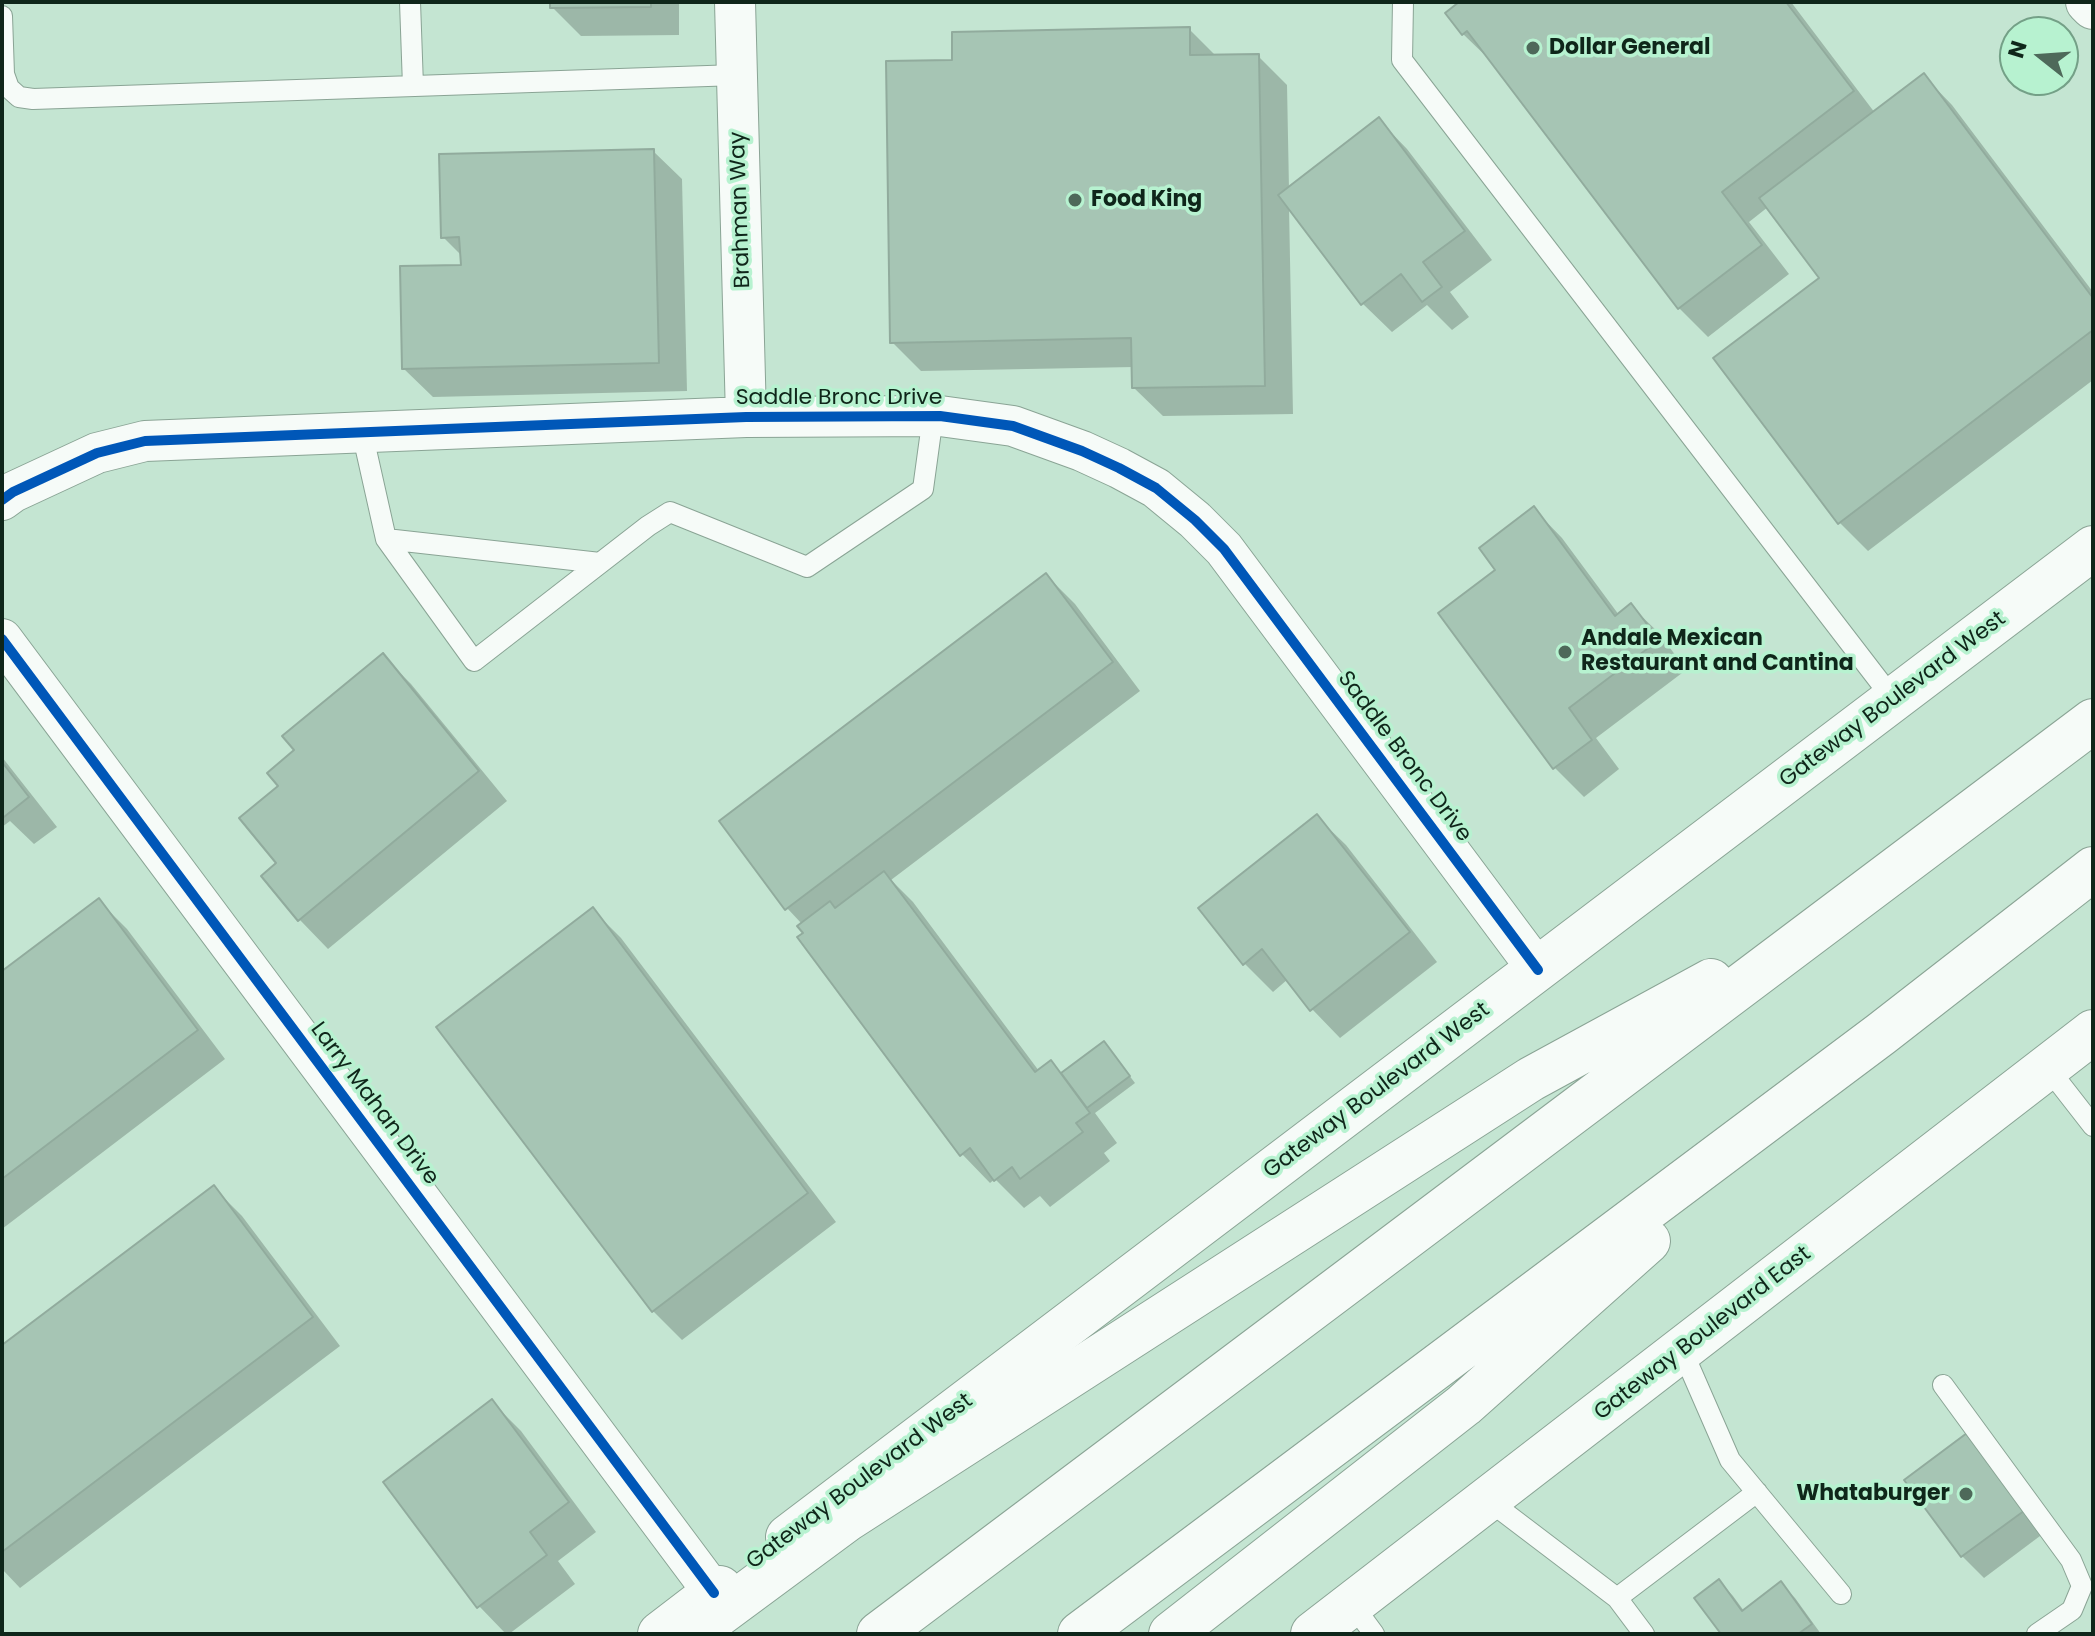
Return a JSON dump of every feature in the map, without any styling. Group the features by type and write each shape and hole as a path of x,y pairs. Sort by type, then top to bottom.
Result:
{"main road":[{"path":"2088,2 2093,7"},
{"name":"Gateway Boulevard West","path":"660,1634 2093,548"},
{"path":"879,1634 2093,721"},
{"path":"1080,1634 1881,1034 2093,869"},
{"path":"692,1634 846,1520 1531,1079 1850,904"},
{"name":"Gateway Boulevard East","path":"1313,1634 1363,1619 1488,1500 2093,1032"},
{"path":"1171,1634 1464,1405 1881,1034"}],"street":[{"name":"Brahman Way","path":"735,2 746,417"},
{"name":"Saddle Bronc Drive","path":"2,500 97,453 145,441 746,417 933,416 1013,426 1082,451 1156,488 1224,549 1538,970"},
{"name":"Larry Mahan Drive","path":"2,639 714,1593"}],"lane":[{"path":"410,2 413,86"},
{"path":"1403,2 1402,60 1893,699"},
{"path":"2,16 4,74 9,88 19,97 33,99 737,75"},
{"path":"362,432 386,539 474,661 670,512 807,567 923,489 933,416"},
{"path":"386,539 600,563"},
{"path":"2047,1067 2093,1126"},
{"path":"1682,1350 1730,1460 1841,1594"},
{"path":"1943,1385 2071,1560 2082,1586 2072,1610 2037,1634"},
{"path":"1617,1598 1757,1492"},
{"path":"1488,1500 1617,1598 1644,1634"}],"building":[{"path":"550,2 651,2 651,7 550,8"},
{"path":"1459,2 1786,2 1854,91 1722,192 1762,245 1678,309 1467,31 1462,35 1445,13"},
{"name":"Food King","path":"1190,27 1190,55 1259,54 1265,386 1132,388 1131,338 890,343 886,61 952,60 952,32"},
{"path":"1924,73 2093,298 2093,330 1838,524 1713,358 1819,278 1759,198"},
{"path":"1379,117 1465,231 1423,262 1442,287 1422,302 1401,274 1361,305 1278,195"},
{"path":"654,149 659,363 402,369 400,266 461,265 459,237 441,238 439,154"},
{"path":"1534,506 1615,616 1631,603 1659,640 1569,708 1592,740 1553,769 1438,613 1495,570 1479,548"},
{"path":"1046,573 1113,662 785,910 719,821"},
{"path":"383,653 479,771 298,921 261,876 276,863 239,818 278,786 267,773 294,750 282,736"},
{"path":"2,762 29,797 4,817 2,815"},
{"path":"1317,814 1410,932 1310,1011 1262,949 1243,965 1198,908"},
{"path":"884,871 1035,1072 1051,1060 1090,1113 1076,1123 1083,1132 1020,1179 1012,1167 994,1181 970,1148 960,1156 797,937 803,933 797,926 830,901 835,908"},
{"path":"99,898 198,1030 2,1179 2,971"},
{"path":"593,907 808,1193 652,1312 436,1027"},
{"path":"1104,1041 1130,1076 1087,1108 1061,1073"},
{"path":"214,1185 313,1317 2,1552 2,1345"},
{"path":"492,1399 569,1502 530,1532 547,1555 477,1608 383,1482"},
{"name":"Whataburger","path":"1971,1430 2028,1508 1961,1557 1904,1480"},
{"path":"1719,1579 1742,1611 1781,1581 1812,1624 1798,1634 1721,1634 1694,1598"}],"cycle path":[{"path":"2,500 97,453 145,441 746,417 940,416 1013,426 1082,451 1156,488 1224,549 1538,970"},
{"path":"2,639 714,1593"}],"place":[{"name":"Dollar General","path":"1533,48"},
{"name":"Food King","path":"1075,200"},
{"name":"Andale Mexican Restaurant and Cantina","path":"1565,652"},
{"name":"Whataburger","path":"1966,1494"}]}
